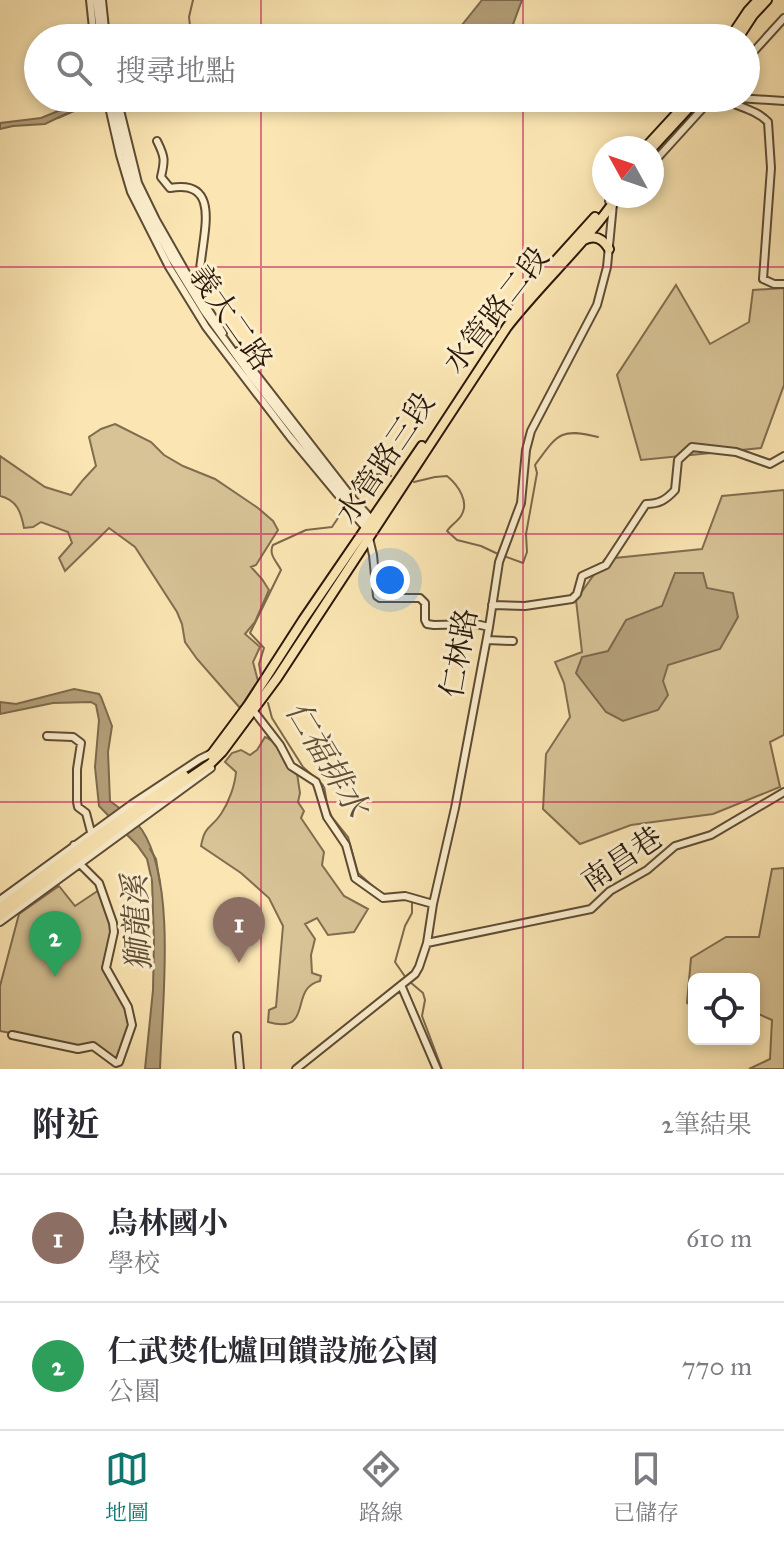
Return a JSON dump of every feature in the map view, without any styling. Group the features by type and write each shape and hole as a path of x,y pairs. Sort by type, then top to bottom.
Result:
{"main road":[{"path":"739,24 758,0"},
{"path":"747,24 767,0"},
{"path":"656,136 678,112"},
{"path":"663,136 685,112"},
{"name":"水管路三段","path":"105,834 218,752 252,708 517,305 605,208"},
{"path":"580,243 606,208"},
{"path":"580,243 592,237 599,238 609,249"},
{"name":"水管路二段","path":"371,528 507,327 580,243"},
{"path":"0,908 105,834"},
{"path":"0,916 77,854"}],"street":[{"path":"90,0 93,24"},
{"path":"99,0 102,24"},
{"path":"760,45 784,18"},
{"path":"760,99 784,101"},
{"name":"義大二路","path":"115,112 134,186 193,295 206,327 290,437 371,528"},
{"path":"664,151 699,112"},
{"path":"754,112 768,122 771,168 763,279 784,284"},
{"path":"157,141 165,163 161,177 170,188 185,185 193,189 205,203 207,217 193,295"},
{"name":"仁林路","path":"296,1069 406,981 419,967 427,943 455,808 499,562 521,503 526,450 531,431 597,305 607,267 612,208"},
{"name":"義大二路","path":"193,295 353,499 371,528"},
{"path":"492,605 525,606 572,599 577,594 582,576 606,565 646,504 662,502 675,490 678,460 692,447 736,452 770,464 784,456"},
{"path":"371,528 377,596 420,598 425,603 427,624 489,627"},
{"path":"487,640 513,641"},
{"path":"252,708 280,745 291,766 316,782 327,817 346,845 355,878 386,899 405,896 433,904"},
{"path":"0,922 77,854 91,832 86,813 77,802 81,743 73,737 47,736"},
{"name":"南昌巷","path":"427,943 591,909 610,891 647,870 675,846 711,835 784,792"},
{"path":"91,832 105,834"},
{"path":"0,900 77,854"},
{"path":"12,1035 78,1049 93,1046 116,1063 123,1051 132,1025 128,1007 106,968 114,927 99,883 77,854"},
{"path":"406,981 437,1069"},
{"path":"237,1036 240,1069"}],"shaded area":[{"path":"482,0 522,0 513,24 463,24"},
{"path":"56,112 70,112 45,124 0,129 0,123 41,118"},
{"path":"676,285 710,344 749,322 753,290 784,288 784,385 761,448 641,460 617,375"},
{"path":"115,424 151,442 164,455 183,466 215,479 258,508 278,530 256,565 251,567 269,590 255,622 245,634 260,647 253,662 258,681 240,708 185,642 177,612 135,547 109,528 65,571 59,558 72,543 68,532 41,522 24,528 17,508 10,500 0,496 0,456 45,487 71,495 96,466 89,437"},
{"path":"784,490 784,735 770,742 780,787 713,814 631,825 580,844 543,809 546,754 570,717 564,683 555,662 582,652 576,600 605,559 702,549 722,496"},
{"path":"675,573 703,573 707,588 733,593 738,617 720,649 668,665 663,681 668,695 658,710 623,721 606,712 576,673 582,657 608,651 626,620 662,606"},
{"name":"獅龍溪","path":"74,689 101,697 112,726 108,752 110,801 142,830 153,853 160,881 165,946 160,1069 145,1069 153,990 152,881 147,859 99,806 95,767 99,720 96,705 91,702 53,703 0,714 0,702 16,704"},
{"path":"265,737 276,745 286,764 297,773 298,802 304,811 301,818 324,852 322,865 344,896 368,909 354,932 328,935 317,918 305,924 315,939 311,955 312,973 321,976 320,981 305,992 297,1017 282,1024 268,1022 269,1010 276,1007 283,926 269,898 241,873 201,846 204,834 221,814 233,788 236,772 225,762 232,753 241,750 250,755"},
{"path":"784,868 784,1069 749,1069 770,1059 772,1020 760,1015 760,973 690,973 691,958 726,937 759,937 772,869"},
{"path":"59,886 75,906 99,890 112,929 102,968 125,1009 129,1027 116,1059 93,1043 78,1046 0,1031 0,986 19,914"}],"waterway":[{"name":"獅龍溪","path":"190,24 193,0"},
{"name":"獅龍溪","path":"58,118 72,112"},
{"name":"仁福排水","path":"504,556 523,563 537,473 535,465 549,447 560,436 567,434 598,437"},
{"name":"仁福排水","path":"353,493 368,476 391,476"},
{"name":"仁福排水","path":"414,482 447,476 459,489 464,505 461,516 447,531 457,540 498,554"},
{"name":"仁福排水","path":"261,676 259,664 264,648 250,633 281,570 272,555 273,545 306,530 332,527 344,509"},
{"name":"仁福排水","path":"268,703 272,718 303,767 324,786 328,809 348,837 358,873 376,889"},
{"name":"獅龍溪","path":"150,849 156,859 160,884"},
{"name":"仁福排水","path":"406,978 395,962 412,913 412,902"},
{"name":"仁福排水","path":"410,982 423,993 422,1016 442,1069"}],"place":[{"name":"烏林國小","path":"239,963"},
{"name":"仁武焚化爐回饋設施公園","path":"55,977"}]}
